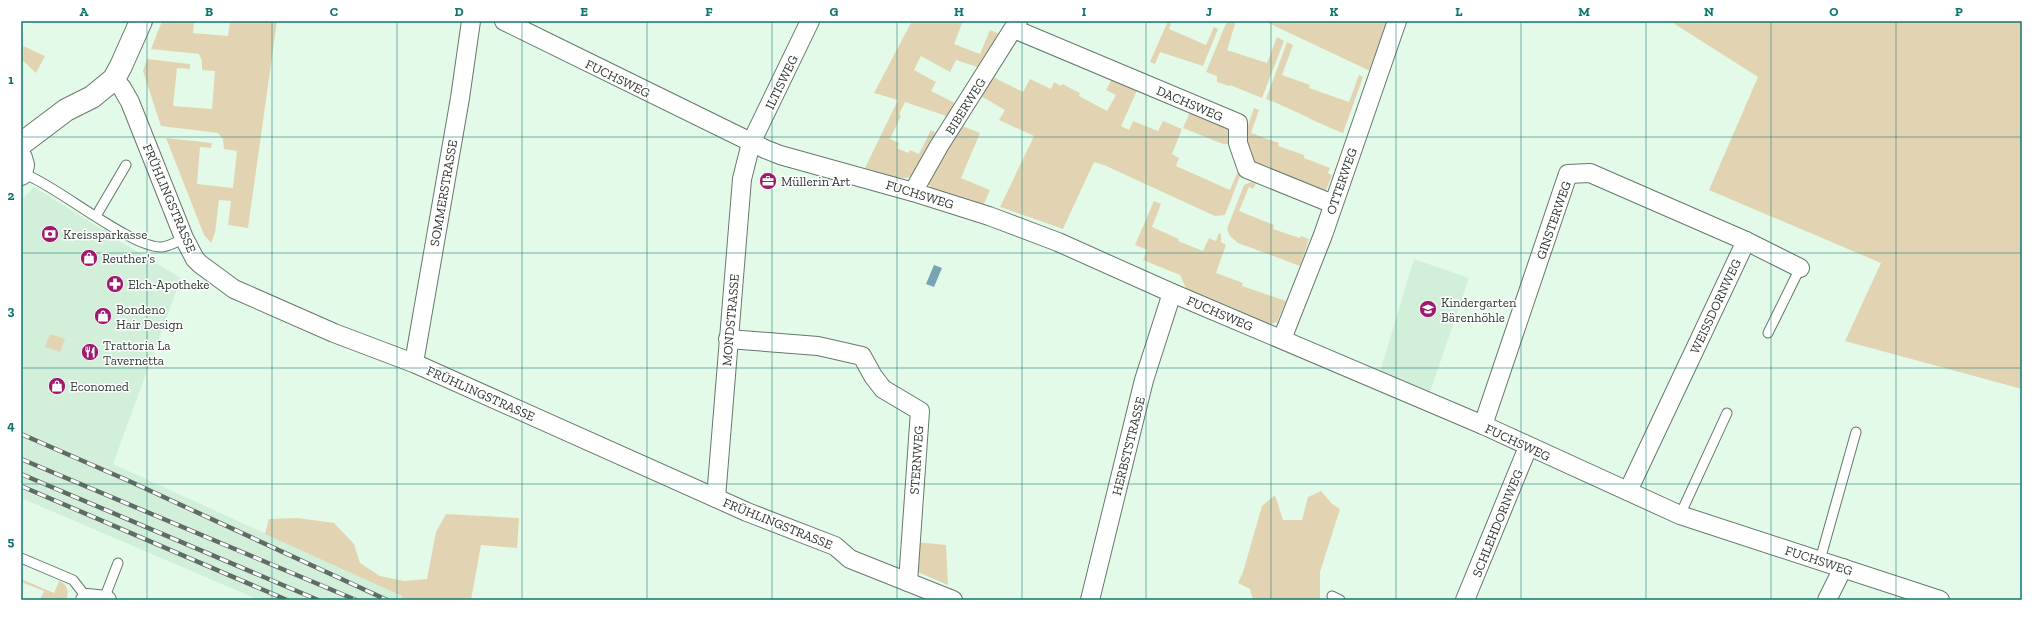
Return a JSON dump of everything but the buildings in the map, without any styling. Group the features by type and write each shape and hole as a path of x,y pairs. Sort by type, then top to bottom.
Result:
{"street":[{"path":"21,144 66,110 92,97 114,79 122,66 141,21"},
{"name":"SOMMERSTRASSE","path":"416,364 415,357 460,98 471,21"},
{"name":"FUCHSWEG","path":"504,21 751,143 780,155 913,192 989,216 1058,242 1172,293 1483,425 1528,447 1680,515 1745,538 1820,560 1940,600"},
{"name":"ILTISWEG","path":"751,143 810,21"},
{"name":"OTTERWEG","path":"1282,340 1313,263 1397,21"},
{"name":"DACHSWEG","path":"1016,25 1238,123 1238,143 1247,169 1333,204"},
{"name":"BIBERWEG","path":"913,192 943,140 1016,25"},
{"name":"FRÜHLINGSTRASSE","path":"114,79 122,88 130,102 184,238 195,259 234,289 334,333 416,364 625,456 716,498 829,543 835,546 850,559 953,600"},
{"name":"MONDSTRASSE","path":"716,498 742,179 751,143"},
{"path":"21,158 26,175"},
{"name":"GINSTERWEG","path":"1483,425 1568,174 1590,173 1746,241"},
{"path":"1746,241 1800,268"},
{"name":"WEISSDORNWEG","path":"1628,491 1746,241"},
{"name":"HERBSTSTRASSE","path":"1090,600 1144,380 1172,293"},
{"name":"STERNWEG","path":"728,338 818,346 862,356 873,376 883,389 920,411 908,582"},
{"name":"SCHLEHDORNWEG","path":"1465,600 1528,447"},
{"path":"1827,600 1843,568"}],"lane":[{"path":"96,216 126,165"},
{"path":"26,175 62,189 96,216 136,241 161,247 177,243 184,238"},
{"path":"1768,333 1800,268"},
{"path":"1680,515 1727,413"},
{"path":"1820,560 1856,432"},
{"path":"21,558 73,580 95,599 118,563"},
{"path":"1332,596 1340,600"}],"shaded area":[{"path":"162,21 194,21 193,33 228,36 230,21 277,21 248,228 228,225 231,201 219,200 215,233 211,243 204,235 166,138 212,143 211,148 200,147 197,184 233,188 237,151 224,149 223,139 218,133 161,126 143,71 147,59 190,64 190,69 177,68 173,106 212,109 215,71 202,70 202,61 199,54 151,49"},
{"path":"912,21 963,21 954,44 980,54 990,30 1000,34 980,68 956,60 950,72 921,56 914,70 936,82 931,91 957,104 949,117 905,102 899,114 901,116 890,139 899,143 897,148 908,153 910,150 919,154 931,130 938,134 915,174 907,178 899,178 865,168 898,100 874,93"},
{"path":"1168,21 1172,21 1169,29 1206,45 1214,27 1218,29 1203,66 1160,52 1155,64 1150,62"},
{"path":"1227,21 1236,21 1227,50 1267,63 1277,37 1284,41 1262,98 1230,85 1217,82 1217,76 1206,72"},
{"path":"1264,21 1387,21 1370,71"},
{"path":"1670,21 2022,21 2022,389 1845,341 1881,263 1709,190 1758,77"},
{"path":"1287,42 1293,45 1282,75 1310,85 1309,88 1349,102 1359,75 1363,77 1343,133 1266,99"},
{"path":"21,45 45,56 36,73 21,59"},
{"path":"1114,75 1139,86 1121,126 1129,130 1133,121 1158,131 1163,121 1182,129 1172,154 1179,158 1176,166 1230,190 1240,166 1242,171 1225,215 1215,216 1104,165 1094,162 1063,229 1000,207 1034,136 999,120 1005,110 979,95 991,76 1023,92 1030,79 1051,89 1054,82 1061,86 1062,84 1080,93 1079,96 1107,111 1116,95 1106,90"},
{"path":"1254,108 1259,110 1251,133 1279,143 1278,146 1304,155 1304,158 1330,168 1328,173 1332,175 1324,196 1260,171 1242,143"},
{"path":"1191,110 1231,129 1229,144 1223,144 1183,128"},
{"path":"960,125 980,133 961,178 990,190 983,206 932,189 928,183"},
{"path":"1251,182 1256,183 1253,189 1249,187 1239,211 1274,225 1273,229 1300,238 1301,236 1309,239 1300,266 1238,243 1230,236 1227,229 1244,185"},
{"path":"34,187 103,230 105,227 117,235 115,238 181,278 113,464 402,596 402,598 412,600 259,600 21,498 21,200"},
{"path":"1154,201 1161,204 1152,227 1179,239 1178,241 1203,251 1209,238 1216,241 1219,233 1221,234 1221,242 1226,245 1216,273 1243,283 1242,286 1286,301 1277,322 1271,324 1186,288 1180,275 1143,260 1147,250 1135,245"},
{"name":"Kindergarten Bärenhöhle","path":"1414,259 1469,278 1430,392 1380,372"},
{"path":"50,334 65,339 60,352 45,347"},
{"path":"1321,491 1332,504 1340,509 1320,572 1320,600 1253,600 1250,589 1238,583 1243,572 1262,506 1275,495 1283,520 1302,520 1308,497"},
{"path":"446,514 519,518 517,548 481,545 471,600 412,600 402,598 402,596 265,534 269,519 298,518 334,523 354,544 360,563 380,576 404,581 427,579 436,532"},
{"path":"916,542 946,545 948,585 915,571"},
{"path":"21,579 54,593 59,581 67,588 67,598 66,600 40,600 44,591 21,582"}],"water":[{"path":"934,265 942,268 934,287 926,284"}],"railway":[{"path":"21,434 129,481 387,600"},
{"path":"21,459 356,600"},
{"path":"21,474 318,600"},
{"path":"21,486 287,600"}],"place":[{"name":"Müllerin Art","path":"768,181"},
{"name":"Kreissparkasse","path":"50,234"},
{"name":"Reuther's","path":"89,258"},
{"name":"Elch-Apotheke","path":"115,284"},
{"name":"Kindergarten Bärenhöhle","path":"1428,309"},
{"name":"Bondeno Hair Design","path":"103,316"},
{"name":"Trattoria La Tavernetta","path":"90,352"},
{"name":"Economed","path":"57,386"}]}
